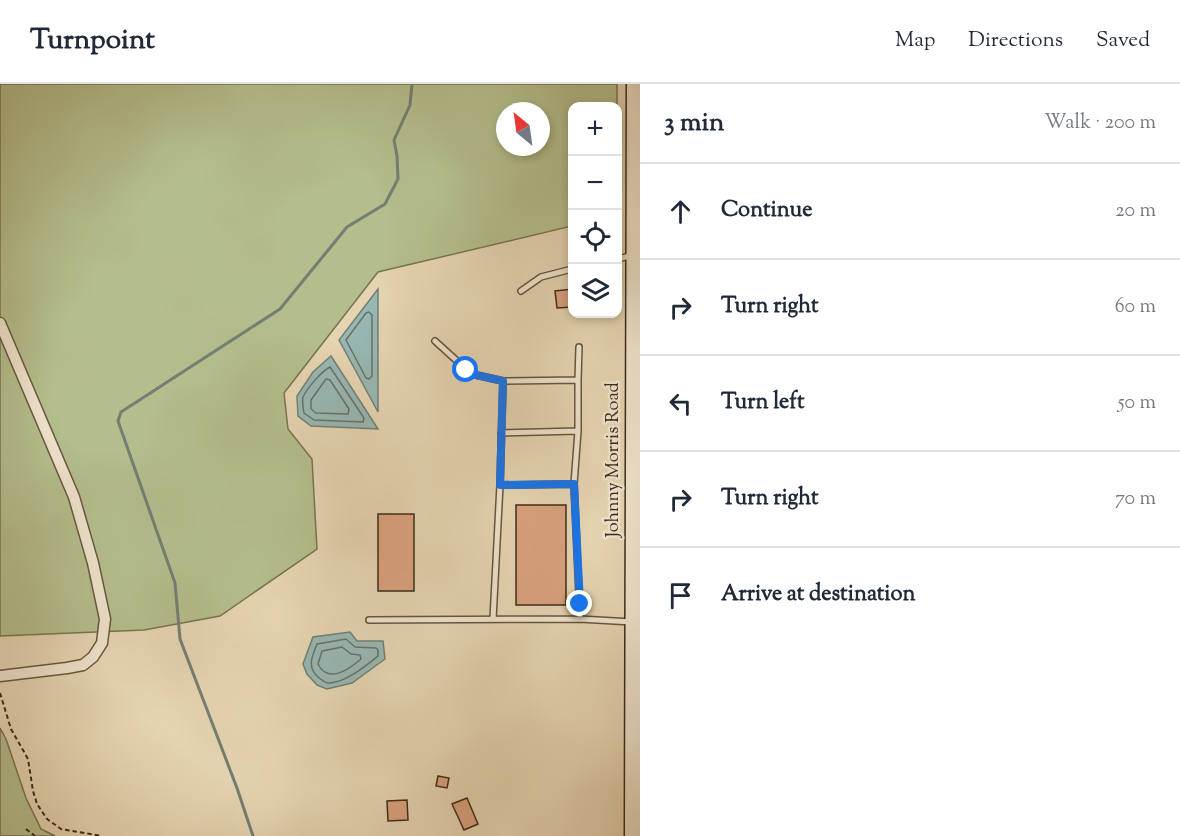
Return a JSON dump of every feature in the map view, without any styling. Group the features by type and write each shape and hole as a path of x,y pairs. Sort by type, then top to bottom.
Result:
{"street":[{"name":"Johnny Morris Road","path":"633,836 637,763 635,84"},
{"path":"0,323 74,497 93,563 105,619 102,643 93,657 83,664 0,676"}],"lane":[{"path":"622,258 634,255"},
{"path":"521,291 541,277 568,270"},
{"path":"435,341 466,370 476,375 503,381 578,380"},
{"path":"579,346 578,430 574,484 580,619"},
{"path":"493,619 503,381"},
{"path":"501,433 578,430"},
{"path":"500,485 574,484"},
{"path":"369,620 580,619 636,615"}],"path":[{"path":"0,693 11,729 28,759 37,804 47,819 62,829 102,836"},
{"path":"26,829 35,836"}],"green space":[{"path":"0,84 617,84 617,102 568,102 568,227 378,272 284,393 288,429 312,459 317,549 220,616 144,630 0,636"},
{"path":"0,728 26,798 41,829 55,836 0,836"}],"water":[{"path":"378,289 378,412 339,340"},
{"path":"331,356 378,429 311,426 298,416 297,396 313,372"},
{"path":"350,632 357,641 383,641 385,659 352,683 327,689 317,685 307,674 303,664 313,637"}],"building":[{"path":"568,290 568,307 557,308 555,291"},
{"path":"516,505 566,505 566,605 516,605"},
{"path":"378,514 414,514 414,591 378,591"},
{"path":"438,776 449,778 447,788 436,786"},
{"path":"467,798 478,824 464,830 452,804"},
{"path":"407,800 408,820 388,821 387,801"}],"waterway":[{"path":"253,836 180,639 175,583 118,421 121,412 280,309 347,227 385,204 398,179 394,140 410,105 412,84"}],"route":[{"path":"466,370 476,375 503,381 500,485 574,484 580,604"}]}
